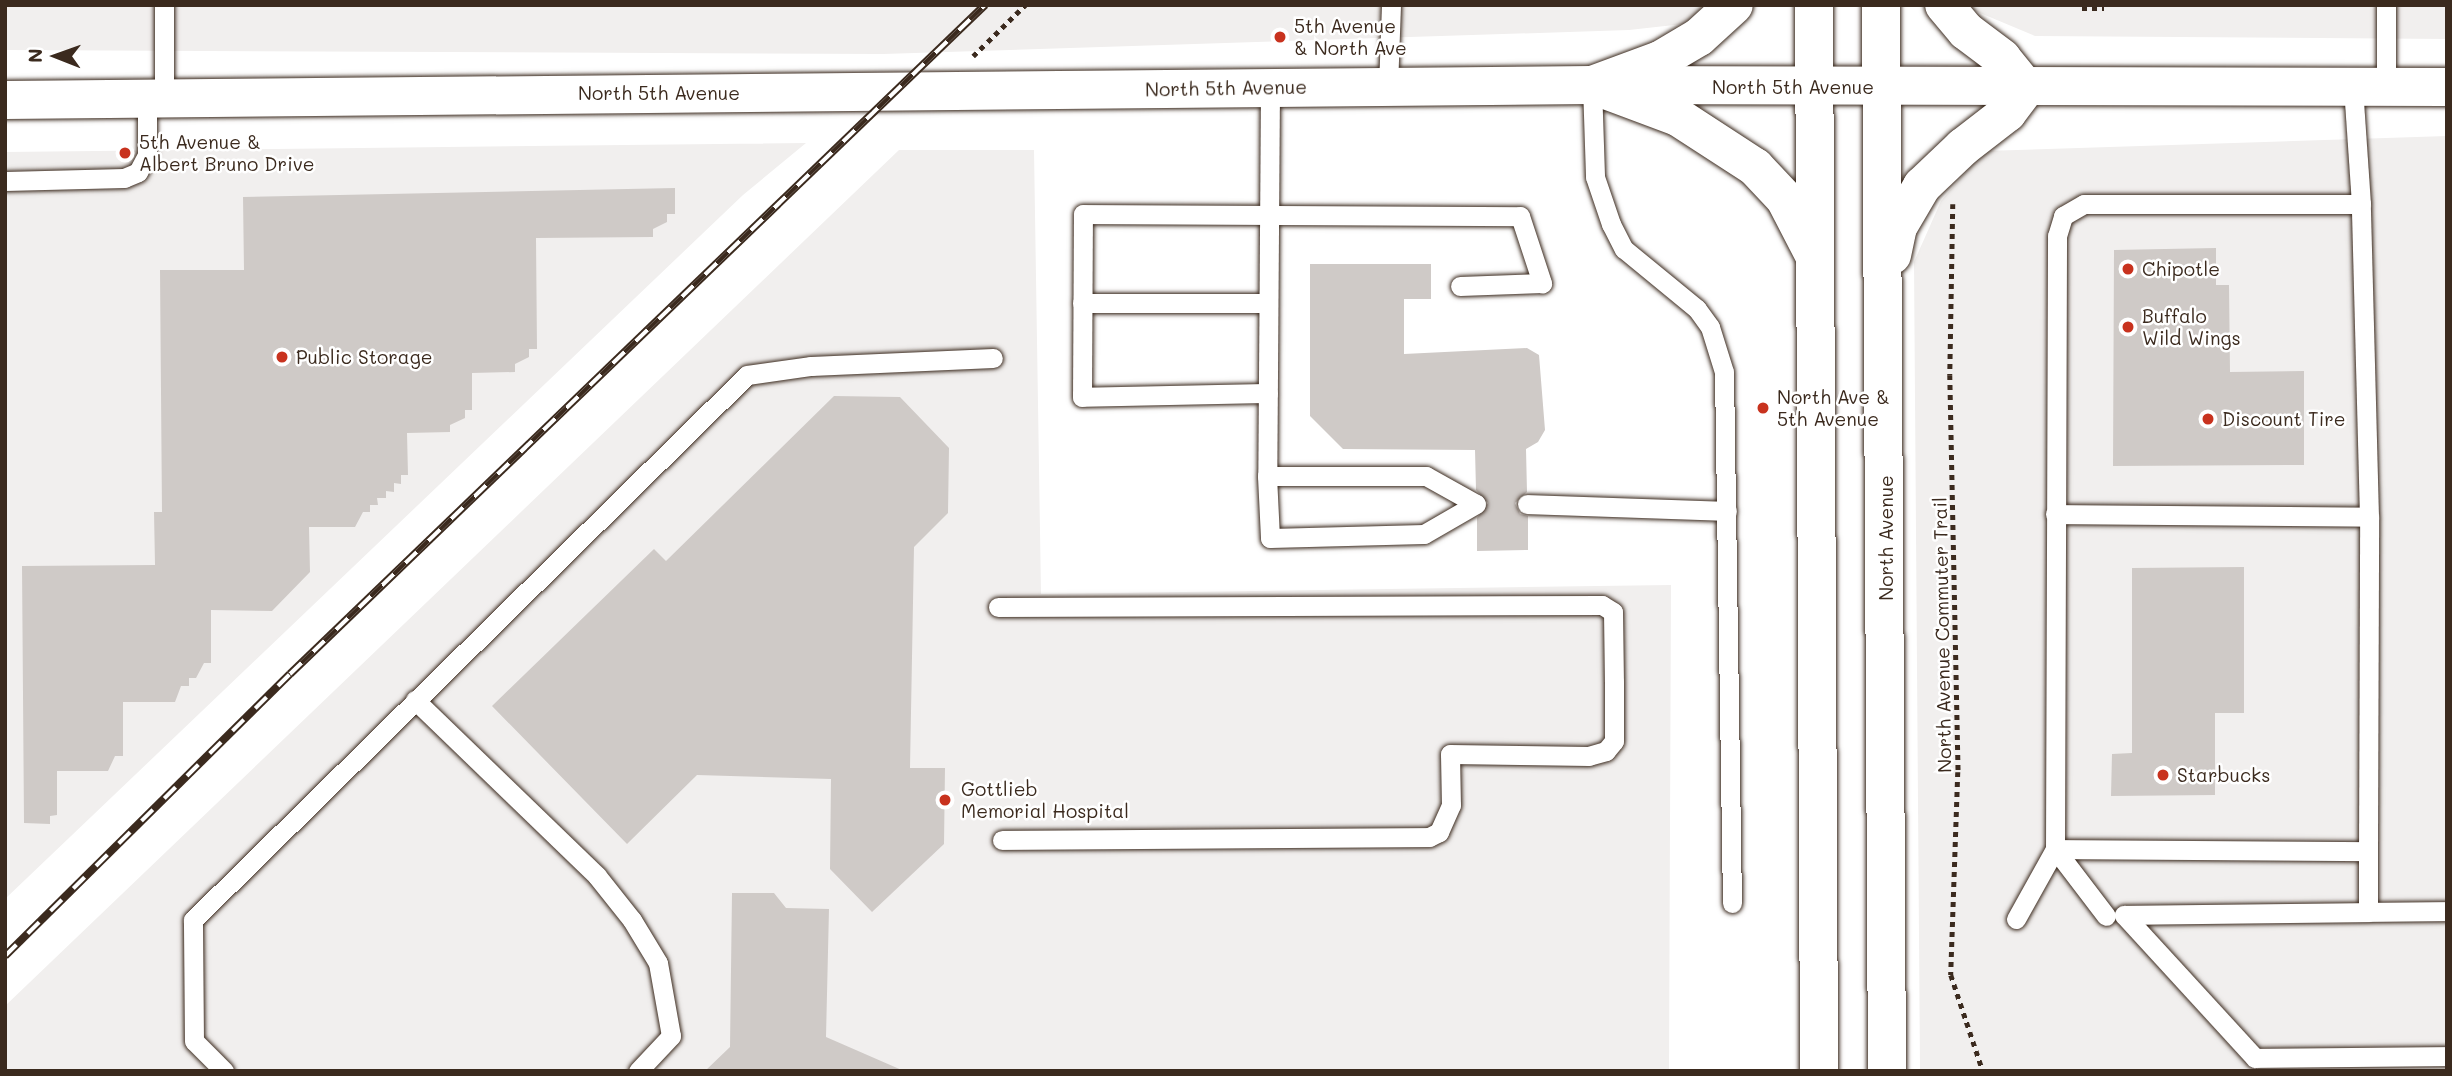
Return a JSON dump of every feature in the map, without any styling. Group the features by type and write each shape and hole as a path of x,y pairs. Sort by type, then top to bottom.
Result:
{"main road":[{"path":"1592,85 1660,60 1699,37 1734,5"},
{"path":"1814,5 1819,1071"},
{"name":"North Avenue","path":"1881,5 1887,1071"},
{"path":"1884,296 1898,227 1922,186 1963,147 2007,113 2026,88 2002,58 1966,31 1944,5"},
{"name":"North 5th Avenue","path":"5,100 1592,85 2447,87"},
{"path":"1592,85 1678,117 1755,167 1785,199 1816,260"}],"lane":[{"path":"5,181 124,178 138,172 147,155 156,99 164,5"},
{"path":"1388,87 1391,5"},
{"path":"2368,912 2369,517 2361,204 2369,87 2386,5"},
{"path":"1592,85 1595,177 1611,225 1631,255 1698,309 1719,349 1725,398 1732,903"},
{"path":"1267,476 1426,476 1476,504 1424,534 1270,538 1267,476 1270,88"},
{"path":"2015,919 2055,849 2057,236 2063,216 2084,204 2361,204"},
{"path":"1268,393 1082,397 1083,214 1269,212 1521,216 1542,284 1461,286"},
{"path":"1082,303 1268,303"},
{"path":"224,1071 194,1041 192,920 747,375 811,366 993,358"},
{"path":"1527,504 1727,511"},
{"path":"2055,514 2369,517"},
{"path":"998,607 1602,605 1613,612 1614,741 1606,751 1590,756 1450,754 1451,805 1439,832 1429,836 1002,840"},
{"path":"415,701 597,876 632,920 658,963 671,1036 638,1071"},
{"path":"2055,849 2368,851"},
{"path":"2055,849 2106,916"},
{"path":"2447,911 2124,915 2255,1064 2447,1056"}],"path":[{"path":"937,91 1025,5"},
{"path":"2081,9 2104,9"},
{"name":"North Avenue Commuter Trail","path":"1952,193 1958,772 1951,975 1983,1071"}],"shaded area":[{"path":"5,5 1713,5 1683,24 1629,30 883,54 5,50"},
{"path":"1961,5 2447,5 2447,39 2035,36"},
{"path":"2447,136 2447,1071 1920,1071 1914,262 1941,201 1984,151"},
{"path":"806,143 743,195 5,899 5,152"},
{"name":"Gottlieb Memorial Hospital","path":"899,150 1034,150 1041,594 1671,585 1669,1071 5,1071 5,1006"}],"building":[{"path":"675,188 675,214 667,214 667,222 653,229 653,237 536,238 537,349 529,349 529,357 515,364 515,372 472,373 472,410 465,410 465,418 450,425 450,432 407,433 408,475 401,475 401,484 394,483 394,492 386,491 386,498 377,498 378,505 370,505 370,512 363,512 355,527 309,527 310,572 272,611 211,610 211,663 204,663 196,678 189,678 189,686 181,686 175,702 123,702 123,756 115,756 108,771 57,771 57,815 50,816 50,824 24,823 22,566 155,565 154,512 162,512 160,270 244,270 243,197"},
{"path":"2216,248 2216,285 2229,285 2230,372 2304,371 2304,465 2113,466 2114,250"},
{"path":"1310,264 1431,264 1431,299 1404,299 1404,354 1527,348 1539,355 1545,430 1538,442 1526,449 1527,492 1515,503 1520,514 1528,516 1528,550 1477,551 1477,518 1488,503 1476,490 1475,450 1343,449 1310,416"},
{"path":"834,396 900,397 949,448 948,513 914,547 910,768 945,768 944,844 872,912 830,869 831,779 697,775 627,844 492,706 654,549 666,561"},
{"path":"2244,567 2244,713 2215,713 2215,795 2111,796 2112,754 2132,753 2132,568"},
{"path":"732,893 774,893 786,908 829,909 826,1037 904,1071 705,1071 730,1047"}],"railway":[{"path":"5,956 290,674 985,5"}],"place":[{"name":"5th Avenue & North Ave","path":"1280,37"},
{"name":"5th Avenue & Albert Bruno Drive","path":"125,153"},
{"name":"Chipotle","path":"2128,269"},
{"name":"Buffalo Wild Wings","path":"2128,327"},
{"name":"Public Storage","path":"282,357"},
{"name":"North Ave & 5th Avenue","path":"1763,408"},
{"name":"Discount Tire","path":"2208,419"},
{"name":"Starbucks","path":"2163,775"},
{"name":"Gottlieb Memorial Hospital","path":"945,800"}]}
